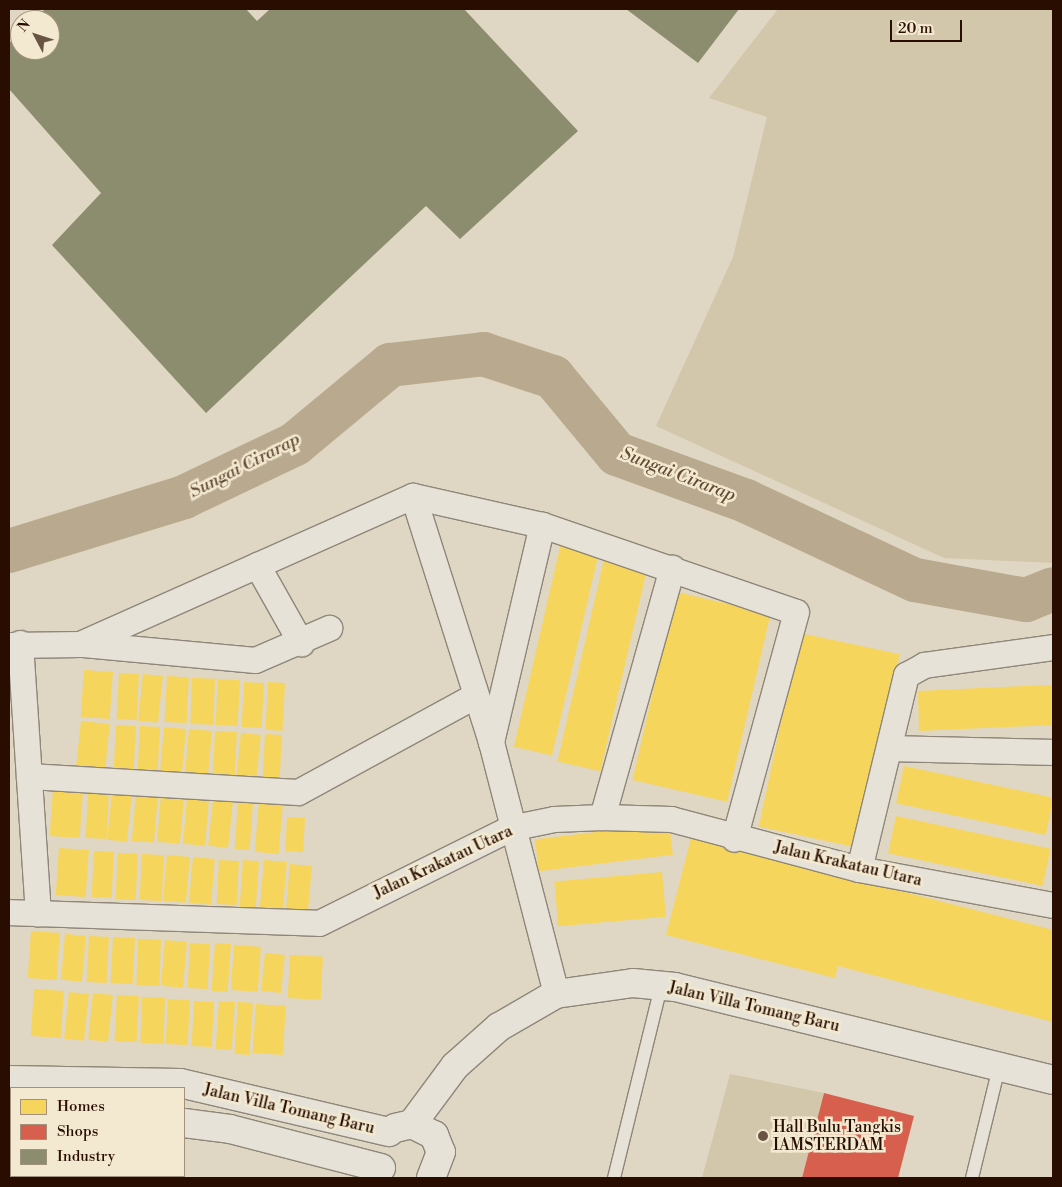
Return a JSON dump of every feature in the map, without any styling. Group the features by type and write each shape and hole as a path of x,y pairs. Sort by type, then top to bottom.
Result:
{"street":[{"path":"413,496 474,696 491,742 510,828 556,994"},
{"path":"80,644 413,496 542,524 796,612 734,839"},
{"path":"491,742 542,524"},
{"path":"257,565 301,643"},
{"path":"602,816 672,568"},
{"path":"38,913 29,776 15,644 80,644 254,660 301,643 329,628"},
{"path":"859,869 906,675 924,665 1053,647"},
{"path":"29,776 298,792 474,696"},
{"path":"889,748 1053,752"},
{"name":"Jalan Krakatau Utara","path":"9,912 319,923 510,828 554,819 602,816 671,819 734,839 859,869 1053,905"},
{"name":"Jalan Villa Tomang Baru","path":"9,1080 180,1083 400,1128 455,1066 500,1027 556,994 633,983 660,986 1053,1080"},
{"name":"Jalan Villa Tomang Baru","path":"185,1122 230,1129 384,1173"},
{"path":"384,1173 378,1154 400,1128 424,1127 440,1145 440,1164 431,1178"}],"lane":[{"path":"614,1178 660,986"},
{"path":"972,1178 999,1066"}],"shaded area":[{"path":"778,9 1053,9 1053,563 944,558 656,426 733,257 767,117 709,98"},
{"name":"Hall Bulu Tangkis IAMSTERDAM","path":"730,1074 824,1093 802,1178 702,1178"}],"building: Homes":[{"path":"561,543 599,552 552,755 514,747"},
{"path":"606,551 649,561 600,771 557,761"},
{"path":"676,592 771,614 727,802 633,780"},
{"path":"800,633 900,654 859,848 759,827"},
{"path":"84,670 113,672 110,719 81,717"},
{"path":"119,673 139,674 137,720 117,719"},
{"path":"143,674 163,676 158,723 138,721"},
{"path":"167,676 189,677 187,723 165,722"},
{"path":"192,678 215,679 213,725 190,724"},
{"path":"218,679 240,680 238,726 216,725"},
{"path":"244,682 264,683 262,728 242,727"},
{"path":"268,682 285,683 282,731 265,730"},
{"path":"1053,685 1053,725 919,731 918,691"},
{"path":"81,721 110,724 105,771 76,768"},
{"path":"116,725 136,726 134,772 114,771"},
{"path":"140,726 160,727 158,774 138,773"},
{"path":"164,727 186,729 182,775 160,773"},
{"path":"189,729 212,731 208,777 185,775"},
{"path":"215,731 237,732 235,778 213,777"},
{"path":"241,733 261,735 256,780 236,778"},
{"path":"265,734 282,735 279,783 262,782"},
{"path":"904,766 1053,798 1046,835 896,803"},
{"path":"53,789 83,791 80,838 50,836"},
{"path":"88,792 109,793 107,839 86,838"},
{"path":"112,793 132,795 127,842 107,840"},
{"path":"136,794 158,796 154,843 132,841"},
{"path":"161,796 184,798 180,844 157,842"},
{"path":"187,798 209,800 205,846 183,844"},
{"path":"213,800 233,802 228,848 208,846"},
{"path":"238,801 253,802 250,850 235,849"},
{"path":"259,802 283,804 279,854 255,852"},
{"path":"896,816 1051,849 1043,886 888,853"},
{"path":"287,817 305,818 303,852 285,851"},
{"path":"669,823 673,855 539,871 535,839"},
{"path":"691,838 1053,930 1053,1022 838,966 835,978 666,935"},
{"path":"59,848 89,850 86,897 56,895"},
{"path":"94,851 114,852 112,898 92,897"},
{"path":"118,853 138,854 136,900 116,899"},
{"path":"142,854 164,855 162,901 140,900"},
{"path":"167,855 190,857 186,903 163,901"},
{"path":"193,857 215,859 211,905 189,903"},
{"path":"219,860 239,861 237,905 217,904"},
{"path":"243,860 259,861 256,909 240,908"},
{"path":"264,860 287,862 283,912 260,910"},
{"path":"290,864 312,866 308,915 286,913"},
{"path":"662,872 666,917 558,926 554,881"},
{"path":"31,931 60,933 57,980 28,978"},
{"path":"65,934 86,936 82,982 61,980"},
{"path":"89,936 109,937 107,983 87,982"},
{"path":"113,937 135,938 133,984 111,983"},
{"path":"138,939 161,940 159,986 136,985"},
{"path":"165,940 187,942 183,988 161,986"},
{"path":"190,943 210,944 208,989 188,988"},
{"path":"215,943 231,944 228,992 212,991"},
{"path":"234,945 261,947 258,992 231,990"},
{"path":"265,953 285,955 281,993 261,991"},
{"path":"290,955 323,957 321,1000 288,998"},
{"path":"34,989 64,991 61,1038 31,1036"},
{"path":"69,992 89,994 84,1041 64,1039"},
{"path":"93,993 113,995 108,1042 88,1040"},
{"path":"117,995 139,996 137,1042 115,1041"},
{"path":"142,997 165,998 163,1044 140,1043"},
{"path":"168,999 190,1000 188,1045 166,1044"},
{"path":"194,1001 214,1002 212,1047 192,1046"},
{"path":"219,1001 235,1002 232,1050 216,1049"},
{"path":"238,1002 253,1003 249,1055 234,1054"},
{"path":"256,1004 286,1006 283,1055 253,1053"}],"building: Shops":[{"path":"824,1093 914,1116 898,1178 802,1178"}],"building: Industry":[{"path":"246,9 257,21 270,9 464,9 578,131 460,239 426,206 206,413 52,245 101,193 9,89 10,42 10,60 60,60 60,10 44,10"},
{"path":"626,9 739,9 698,63"}],"waterway":[{"name":"Sungai Cirarap","path":"9,551 184,497 295,444 390,365 483,354 553,377 617,454 746,501 915,580 1026,600 1053,589"}],"place":[{"name":"Hall Bulu Tangkis IAMSTERDAM","path":"763,1136"}]}
